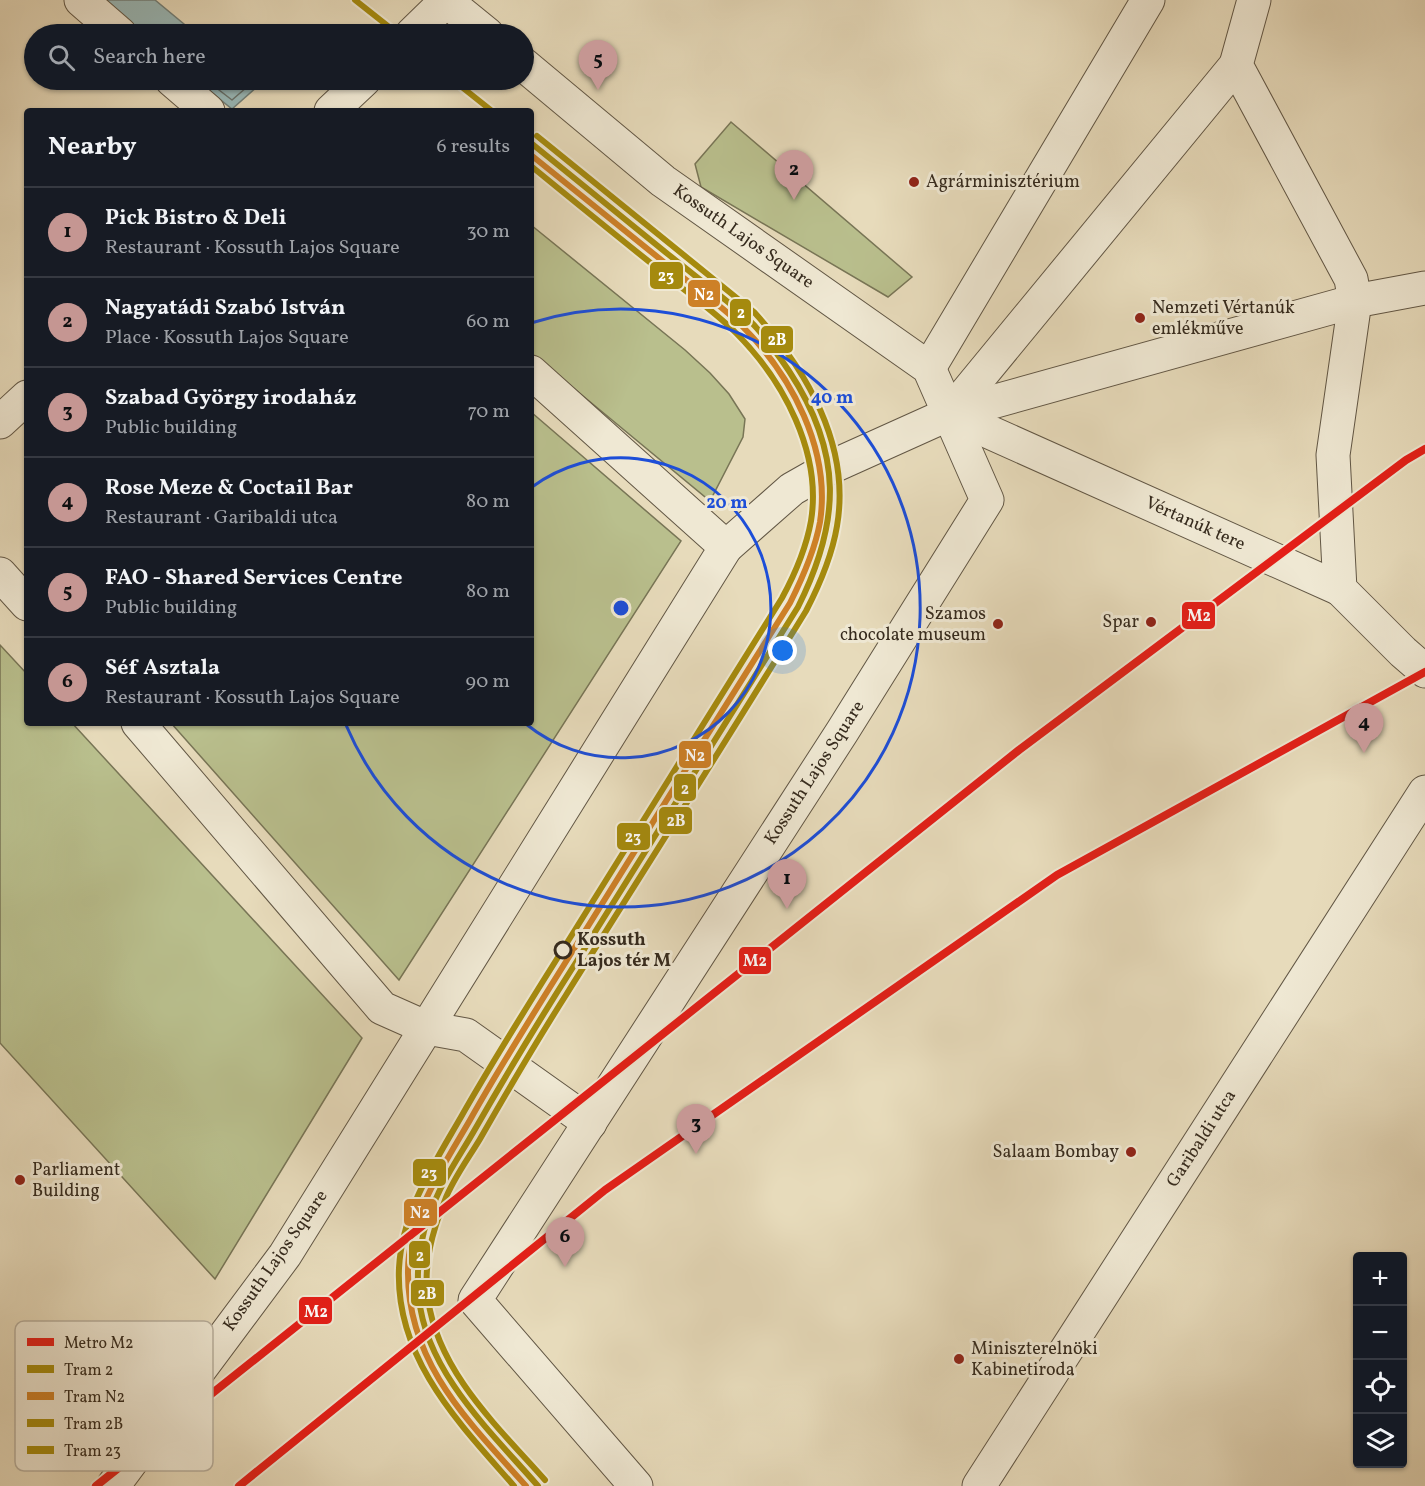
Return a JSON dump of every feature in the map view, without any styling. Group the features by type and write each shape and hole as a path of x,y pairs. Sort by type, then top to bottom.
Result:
{"street":[{"path":"81,0 109,24"},
{"path":"929,368 1148,0"},
{"path":"949,414 1236,65 1254,0"},
{"path":"422,24 446,1 475,24"},
{"path":"1236,65 1351,279 1354,301 1333,455 1340,589 1425,671"},
{"name":"Kossuth Lajos Square","path":"534,73 663,182 929,368 987,500 842,732 476,1300 636,1486"},
{"path":"184,90 205,108"},
{"path":"334,108 353,90"},
{"path":"949,414 1354,301 1425,288"},
{"path":"534,375 726,547"},
{"path":"0,422 24,400"},
{"name":"Kossuth Lajos Square","path":"213,1352 285,1255 726,547 792,489 828,468 949,414"},
{"name":"Vértanúk tere","path":"949,414 1340,589"},
{"path":"0,574 24,601"},
{"path":"141,726 382,1008 427,1029 466,1035 590,1124"},
{"name":"Garibaldi utca","path":"979,1486 1425,792"},
{"name":"Kossuth Lajos Square","path":"113,1486 124,1471"}],"green space":[{"path":"731,122 912,277 888,297 701,187 695,164"},
{"path":"534,227 685,350 729,394 745,419 743,437 710,501 534,355"},
{"path":"534,415 681,541 399,980 174,726 534,726"},
{"path":"0,645 24,671 24,726 75,726 362,1038 215,1279 0,1043"}],"water":[{"path":"100,0 155,0 184,24 130,24"},
{"path":"208,90 253,90 233,108"}],"metro line":[{"name":"M2","path":"213,1393 1019,750 1406,460 1425,449"},
{"name":"M2","path":"239,1486 605,1190 1057,875 1425,672"},
{"name":"M2","path":"96,1486 115,1471"}],"tram line":[{"name":"2","path":"355,0 385,24"},
{"name":"2","path":"466,90 488,108"},
{"name":"2B","path":"537,136 754,312 773,334 807,383 820,410 831,438 840,496 837,526 829,559 806,611 533,1048 452,1184 436,1224 428,1261 427,1286 434,1326 444,1351 457,1375 490,1419 545,1480"},
{"name":"2","path":"534,145 728,302 759,330 770,343 807,401 819,430 827,459 830,487 828,516 822,545 812,576 798,607 511,1068 446,1178 432,1206 424,1232 418,1271 419,1298 424,1325 434,1351 464,1400 538,1486"},
{"name":"N2","path":"526,1486 463,1414 430,1363 418,1334 410,1304 408,1271 414,1231 439,1173 495,1078 790,603 815,543 820,522 822,495 819,468 804,416 792,391 760,346 724,309 534,157"},
{"name":"23","path":"514,1486 452,1413 419,1360 408,1332 401,1301 399,1268 406,1227 430,1171 484,1078 782,598 803,551 811,521 813,495 811,470 796,419 770,373 753,352 719,317 534,168"}],"place":[{"name":"FAO - Shared Services Centre","path":"598,90"},
{"name":"Agrárminisztérium","path":"914,182"},
{"name":"Nagyatádi Szabó István","path":"794,200"},
{"name":"Nemzeti Vértanúk emlékműve","path":"1140,318"},
{"name":"Spar","path":"1151,622"},
{"name":"Szamos chocolate museum","path":"998,624"},
{"name":"Rose Meze & Coctail Bar","path":"1364,753"},
{"name":"Pick Bistro & Deli","path":"787,909"},
{"name":"Kossuth Lajos tér M","path":"563,950"},
{"name":"Salaam Bombay","path":"1131,1152"},
{"name":"Szabad György irodaház","path":"696,1154"},
{"name":"Parliament Building","path":"20,1180"},
{"name":"Séf Asztala","path":"565,1267"},
{"name":"Miniszterelnöki Kabinetiroda","path":"959,1359"}]}
